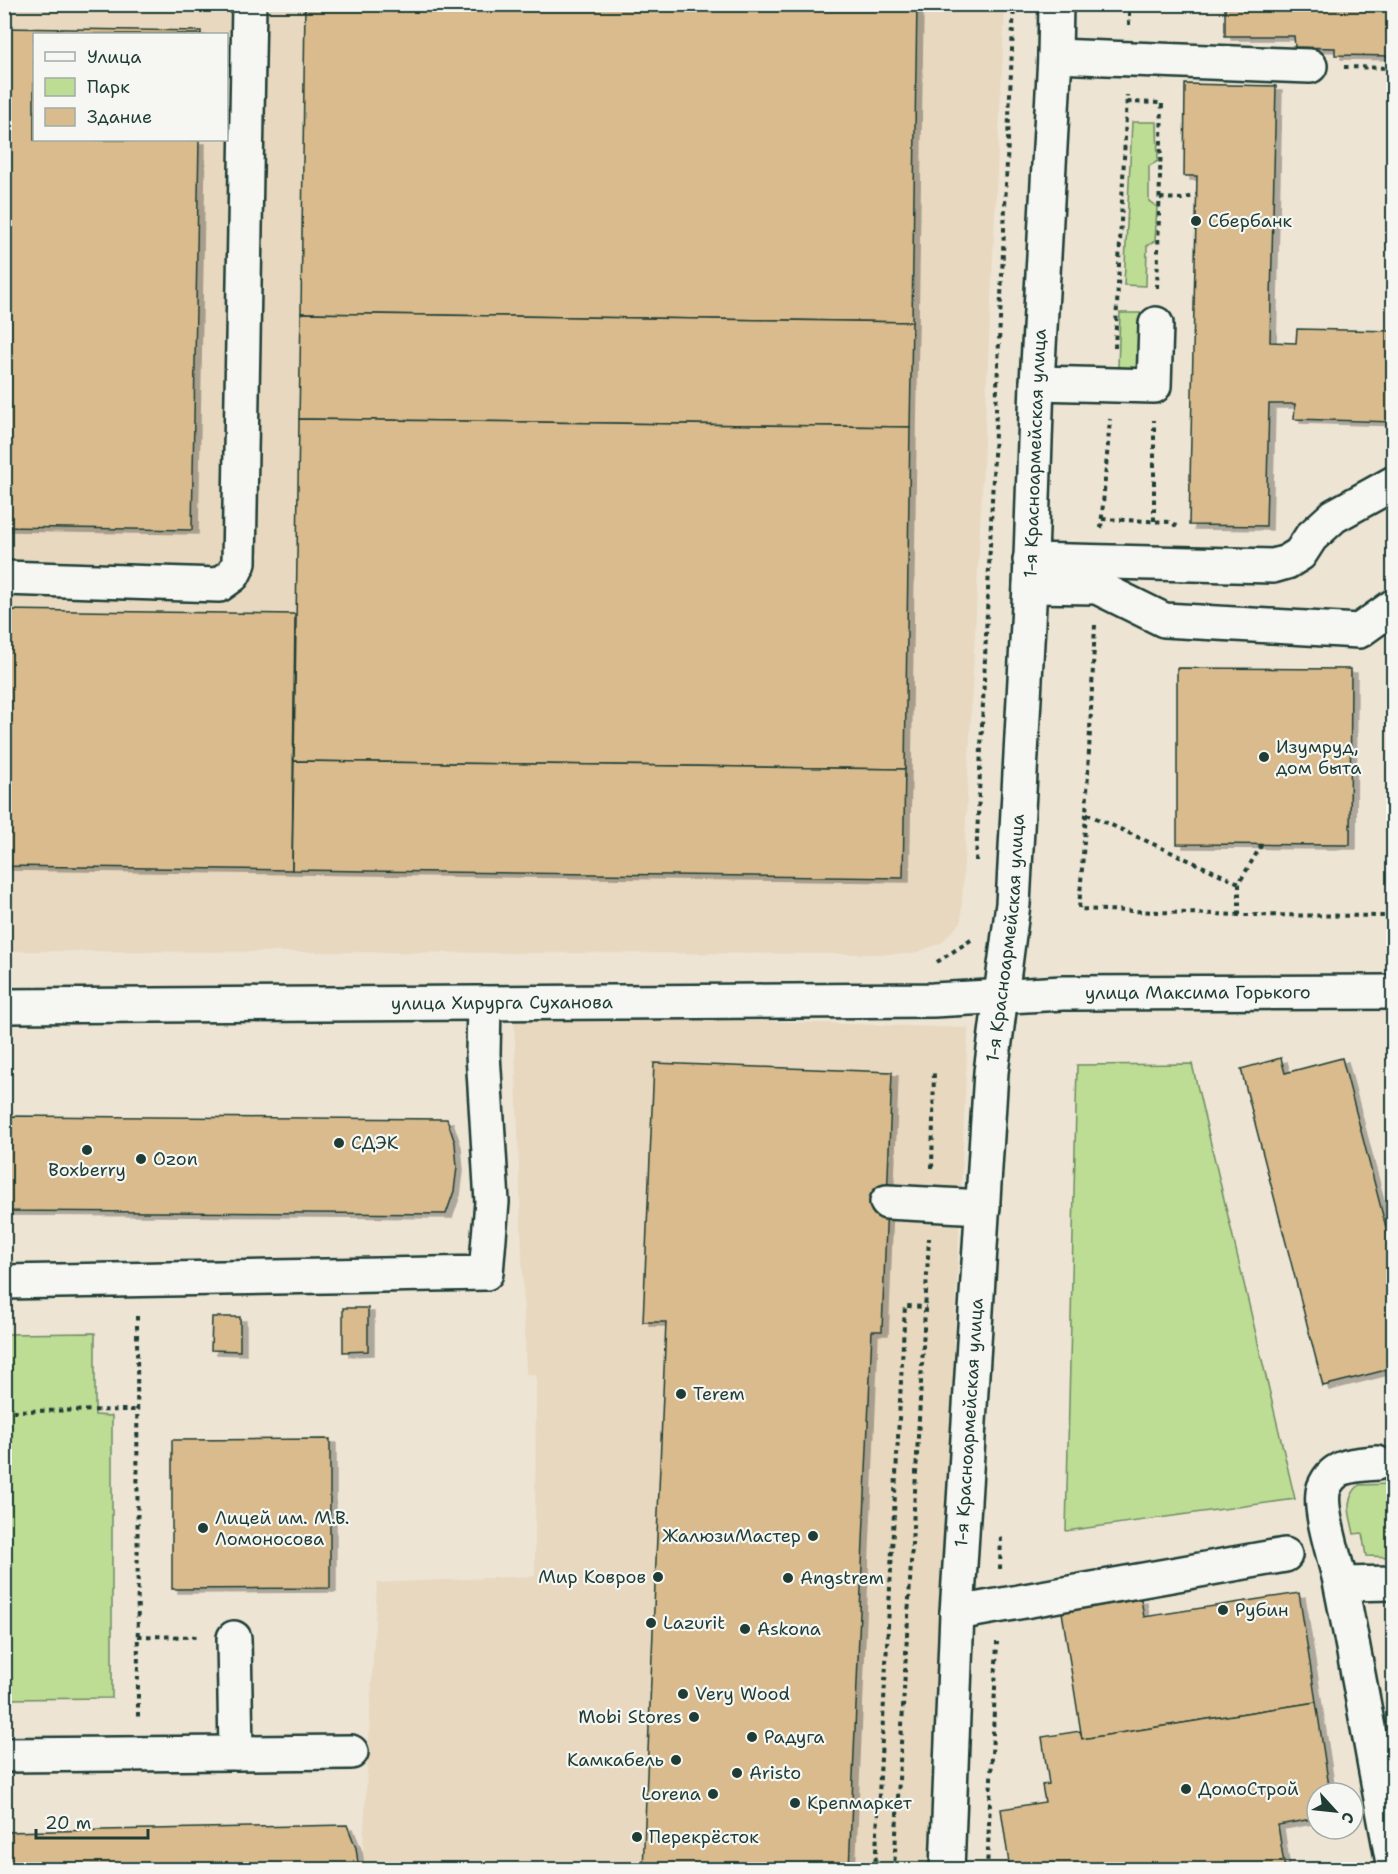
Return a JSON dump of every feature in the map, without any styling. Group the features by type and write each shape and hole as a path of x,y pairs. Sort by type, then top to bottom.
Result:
{"street":[{"path":"4,578 219,585 233,575 239,563 249,4"},
{"name":"1-я Красноармейская улица","path":"947,1869 957,1613 992,1072 1012,904 1030,573 1056,4"},
{"path":"1055,56 1310,66"},
{"path":"1037,383 1154,386 1156,324"},
{"path":"1030,573 1098,575 1273,566 1300,554 1311,537 1334,516 1394,483"},
{"path":"1098,575 1164,620 1359,631 1394,606"},
{"name":"улица Максима Горького","path":"1001,996 1063,993 1394,992"},
{"name":"улица Хирурга Суханова","path":"4,1006 933,1000 1001,996"},
{"path":"4,1282 486,1273 492,1202 483,1054 483,1003"},
{"path":"887,1202 983,1207"},
{"path":"1377,1463 1347,1465 1333,1473 1324,1489 1322,1504 1341,1584 1394,1868"},
{"path":"957,1613 1285,1555"},
{"path":"1341,1584 1394,1583"},
{"path":"234,1638 236,1753"},
{"path":"4,1755 351,1752"}],"path":[{"path":"976,867 1014,4"},
{"path":"1129,4 1127,102 1113,385 1098,575 1079,909 1239,915 1394,916"},
{"path":"1310,66 1394,68"},
{"path":"1127,102 1162,103 1156,324"},
{"path":"1160,198 1182,199 1197,195"},
{"path":"1154,386 1154,521"},
{"path":"1086,814 1239,883"},
{"path":"1239,915 1239,883 1262,844"},
{"path":"937,963 971,941 972,931"},
{"path":"894,1869 926,1307 934,1071"},
{"path":"138,1279 138,1754"},
{"path":"875,1869 905,1306 926,1307"},
{"path":"4,1411 137,1410"},
{"path":"138,1636 234,1638"}],"shaded area":[{"path":"5,5 1005,5 961,922 941,943 912,954 5,951"},
{"path":"514,1013 968,1028 931,1869 362,1870 377,1583 535,1576 536,1375 526,1374"}],"green space":[{"path":"1132,122 1157,122 1158,161 1149,166 1149,201 1157,207 1155,241 1147,246 1146,286 1124,285"},
{"path":"1120,313 1146,313 1143,369 1118,367"},
{"path":"1192,1064 1295,1499 1066,1531 1077,1065"},
{"path":"95,1333 95,1415 112,1416 112,1698 5,1699 5,1334"},
{"path":"1393,1484 1393,1557 1366,1556 1362,1533 1354,1534 1349,1508 1351,1496 1359,1485"}],"building":[{"path":"305,4 917,4 912,322 301,313"},
{"path":"1225,4 1394,4 1394,56 1335,55 1335,48 1295,47 1294,36 1225,36"},
{"path":"4,28 201,31 201,33 33,33 33,141 199,141 192,530 4,527"},
{"path":"1185,84 1276,86 1270,342 1296,343 1297,329 1394,331 1394,422 1294,419 1295,404 1269,404 1266,526 1189,525 1197,176 1184,176"},
{"path":"301,313 912,322 910,427 299,419"},
{"path":"299,419 910,427 905,769 294,761"},
{"path":"4,610 295,614 292,870 4,866"},
{"name":"Изумруд, дом быта","path":"1177,668 1351,669 1350,845 1177,844"},
{"path":"294,761 905,769 903,878 292,870"},
{"path":"1281,1058 1285,1073 1342,1058 1394,1258 1394,1368 1323,1386 1241,1069"},
{"path":"654,1063 892,1072 882,1331 872,1331 849,1870 643,1870 666,1322 643,1322"},
{"path":"4,1116 447,1119 455,1143 457,1167 454,1191 446,1214 4,1211"},
{"path":"343,1308 368,1308 368,1351 343,1352"},
{"path":"212,1317 240,1317 240,1351 211,1350"},
{"path":"330,1439 330,1588 172,1589 172,1440"},
{"path":"1394,1447 1394,1477 1378,1478 1376,1449"},
{"path":"1299,1593 1316,1702 1082,1739 1062,1612 1141,1599 1144,1617"},
{"name":"ДомоСтрой","path":"1316,1702 1328,1781 1305,1781 1305,1820 1278,1825 1285,1870 1010,1870 1001,1809 1045,1802 1042,1785 1049,1784 1042,1737 1080,1731 1082,1739"},
{"path":"347,1825 356,1848 359,1870 4,1870 4,1832"}],"place":[{"name":"Сбербанк","path":"1196,221"},
{"name":"Изумруд, дом быта","path":"1264,757"},
{"name":"СДЭК","path":"339,1143"},
{"name":"Boxberry","path":"87,1150"},
{"name":"Ozon","path":"141,1159"},
{"name":"Terem","path":"681,1394"},
{"name":"Лицей им. М.В. Ломоносова","path":"203,1528"},
{"name":"ЖалюзиМастер","path":"813,1536"},
{"name":"Мир Ковров","path":"658,1577"},
{"name":"Angstrem","path":"788,1578"},
{"name":"Рубин","path":"1223,1610"},
{"name":"Lazurit","path":"651,1623"},
{"name":"Askona","path":"745,1629"},
{"name":"Very Wood","path":"683,1694"},
{"name":"Mobi Stores","path":"694,1717"},
{"name":"Радуга","path":"752,1737"},
{"name":"Камкабель","path":"676,1760"},
{"name":"Aristo","path":"737,1773"},
{"name":"ДомоСтрой","path":"1186,1789"},
{"name":"Lorena","path":"713,1794"},
{"name":"Крепмаркет","path":"795,1803"},
{"name":"Перекрёсток","path":"637,1837"}]}
